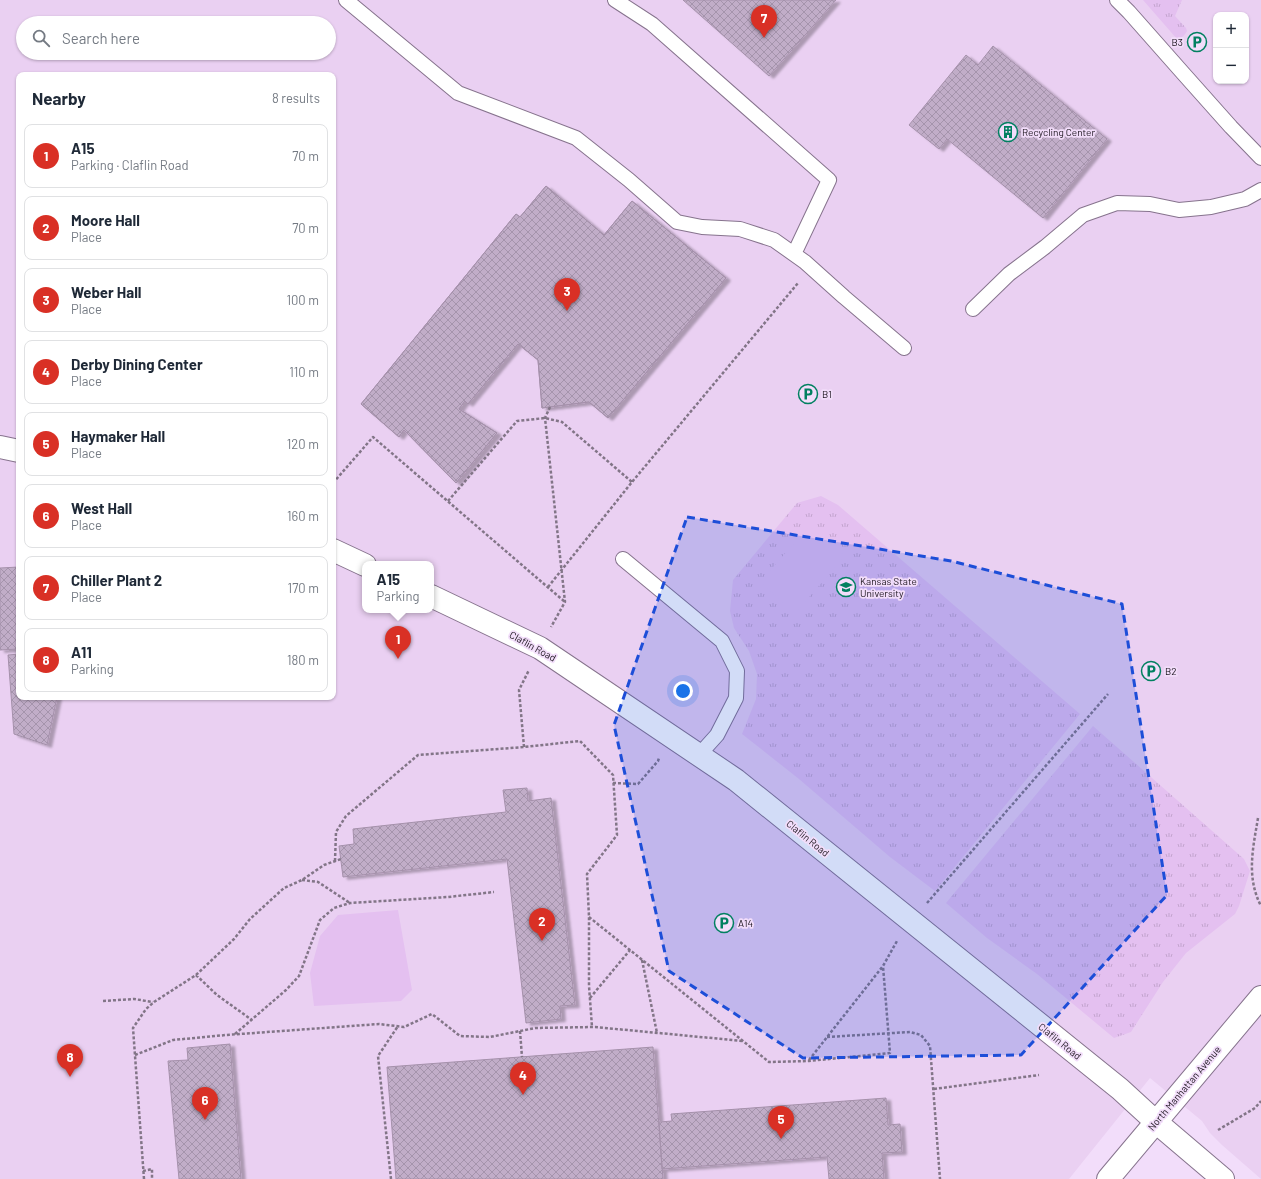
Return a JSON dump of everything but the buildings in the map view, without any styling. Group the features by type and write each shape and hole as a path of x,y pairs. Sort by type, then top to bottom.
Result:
{"street":[{"path":"0,447 16,450"},
{"path":"336,551 362,564"},
{"name":"Claflin Road","path":"434,597 540,648 736,780 1120,1088 1156,1122 1224,1179"},
{"name":"North Manhattan Avenue","path":"1108,1179 1261,997"}],"lane":[{"path":"346,0 458,93 576,138 629,180 677,222 702,228 740,229 774,240 794,254 904,348"},
{"path":"615,0 652,24 829,180 794,254"},
{"path":"1117,0 1231,127 1261,158"},
{"path":"974,309 1009,274 1045,247 1083,215 1117,202 1150,204 1179,210 1211,207 1245,199 1261,190"},
{"path":"623,559 722,641 737,671 736,698 717,735 700,755"}],"path":[{"path":"548,587 632,482 799,282 794,278"},
{"path":"550,407 545,418 565,602 551,627"},
{"path":"448,501 517,421 545,418 562,422 632,482"},
{"path":"336,480 373,437 565,602"},
{"path":"524,747 519,690 532,665"},
{"path":"927,903 1108,694"},
{"path":"335,861 336,832 346,816 418,755 580,741 613,775 617,835 587,874 589,917 589,986 592,1027"},
{"path":"613,783 638,784 658,761 659,755"},
{"path":"1258,818 1251,860 1254,886 1261,906"},
{"path":"144,1179 133,1028 146,1009 154,1002 196,975 234,939 250,919 284,888 302,880 324,865 341,859"},
{"path":"302,880 318,882 350,903"},
{"path":"235,1034 286,990 299,976 320,920 334,908 350,903 448,897 494,892"},
{"path":"589,917 769,1062 809,1061 890,1052 883,966"},
{"path":"809,1061 883,966 899,938"},
{"path":"590,998 630,950"},
{"path":"641,959 657,1033"},
{"path":"196,975 217,995 252,1020"},
{"path":"103,1001 134,999 154,1002"},
{"path":"135,1055 173,1040 379,1024 404,1027 432,1014 460,1036 490,1037 535,1028 592,1027 743,1041"},
{"path":"391,1179 378,1056 398,1026"},
{"path":"520,1031 522,1057"},
{"path":"827,1037 910,1032 921,1035 930,1046 940,1179"},
{"path":"934,1089 1040,1076"},
{"path":"1218,1130 1255,1108 1261,1101"},
{"path":"143,1171 152,1169 152,1179"}],"highlighted area":[{"path":"687,517 951,561 1122,604 1167,895 1021,1055 803,1058 669,971 614,725"}],"shaded area":[{"name":"Kansas State University","path":"0,0 1261,0 1261,1179 1222,1145 1210,1133 1202,1121 1150,1078 1069,1179 0,1179"}],"green space":[{"path":"1143,0 1182,0 1175,16 1186,28 1187,31 1185,34 1177,39"},
{"path":"821,496 838,505 1080,714 935,891 890,857 799,779 742,734 756,699 757,674 749,651 734,628 730,611 733,580 797,503"},
{"path":"809,526 845,556 795,613 760,582"},
{"path":"1093,726 1244,859 1250,871 1235,914 1186,953 1163,982 1131,1032 1114,1038 1037,974 987,938 946,903"},
{"path":"398,910 412,990 401,1001 314,1006 310,973 320,936 338,915"}],"place":[{"name":"Chiller Plant 2","path":"764,38"},
{"name":"B3","path":"1197,42"},
{"name":"Recycling Center","path":"1008,132"},
{"name":"Weber Hall","path":"567,311"},
{"name":"B1","path":"808,394"},
{"name":"Kansas State University","path":"846,587"},
{"name":"A15","path":"398,659"},
{"name":"B2","path":"1151,671"},
{"name":"A14","path":"724,923"},
{"name":"Moore Hall","path":"542,941"},
{"name":"A11","path":"70,1077"},
{"name":"Derby Dining Center","path":"523,1095"},
{"name":"West Hall","path":"205,1120"},
{"name":"Haymaker Hall","path":"781,1139"}]}
